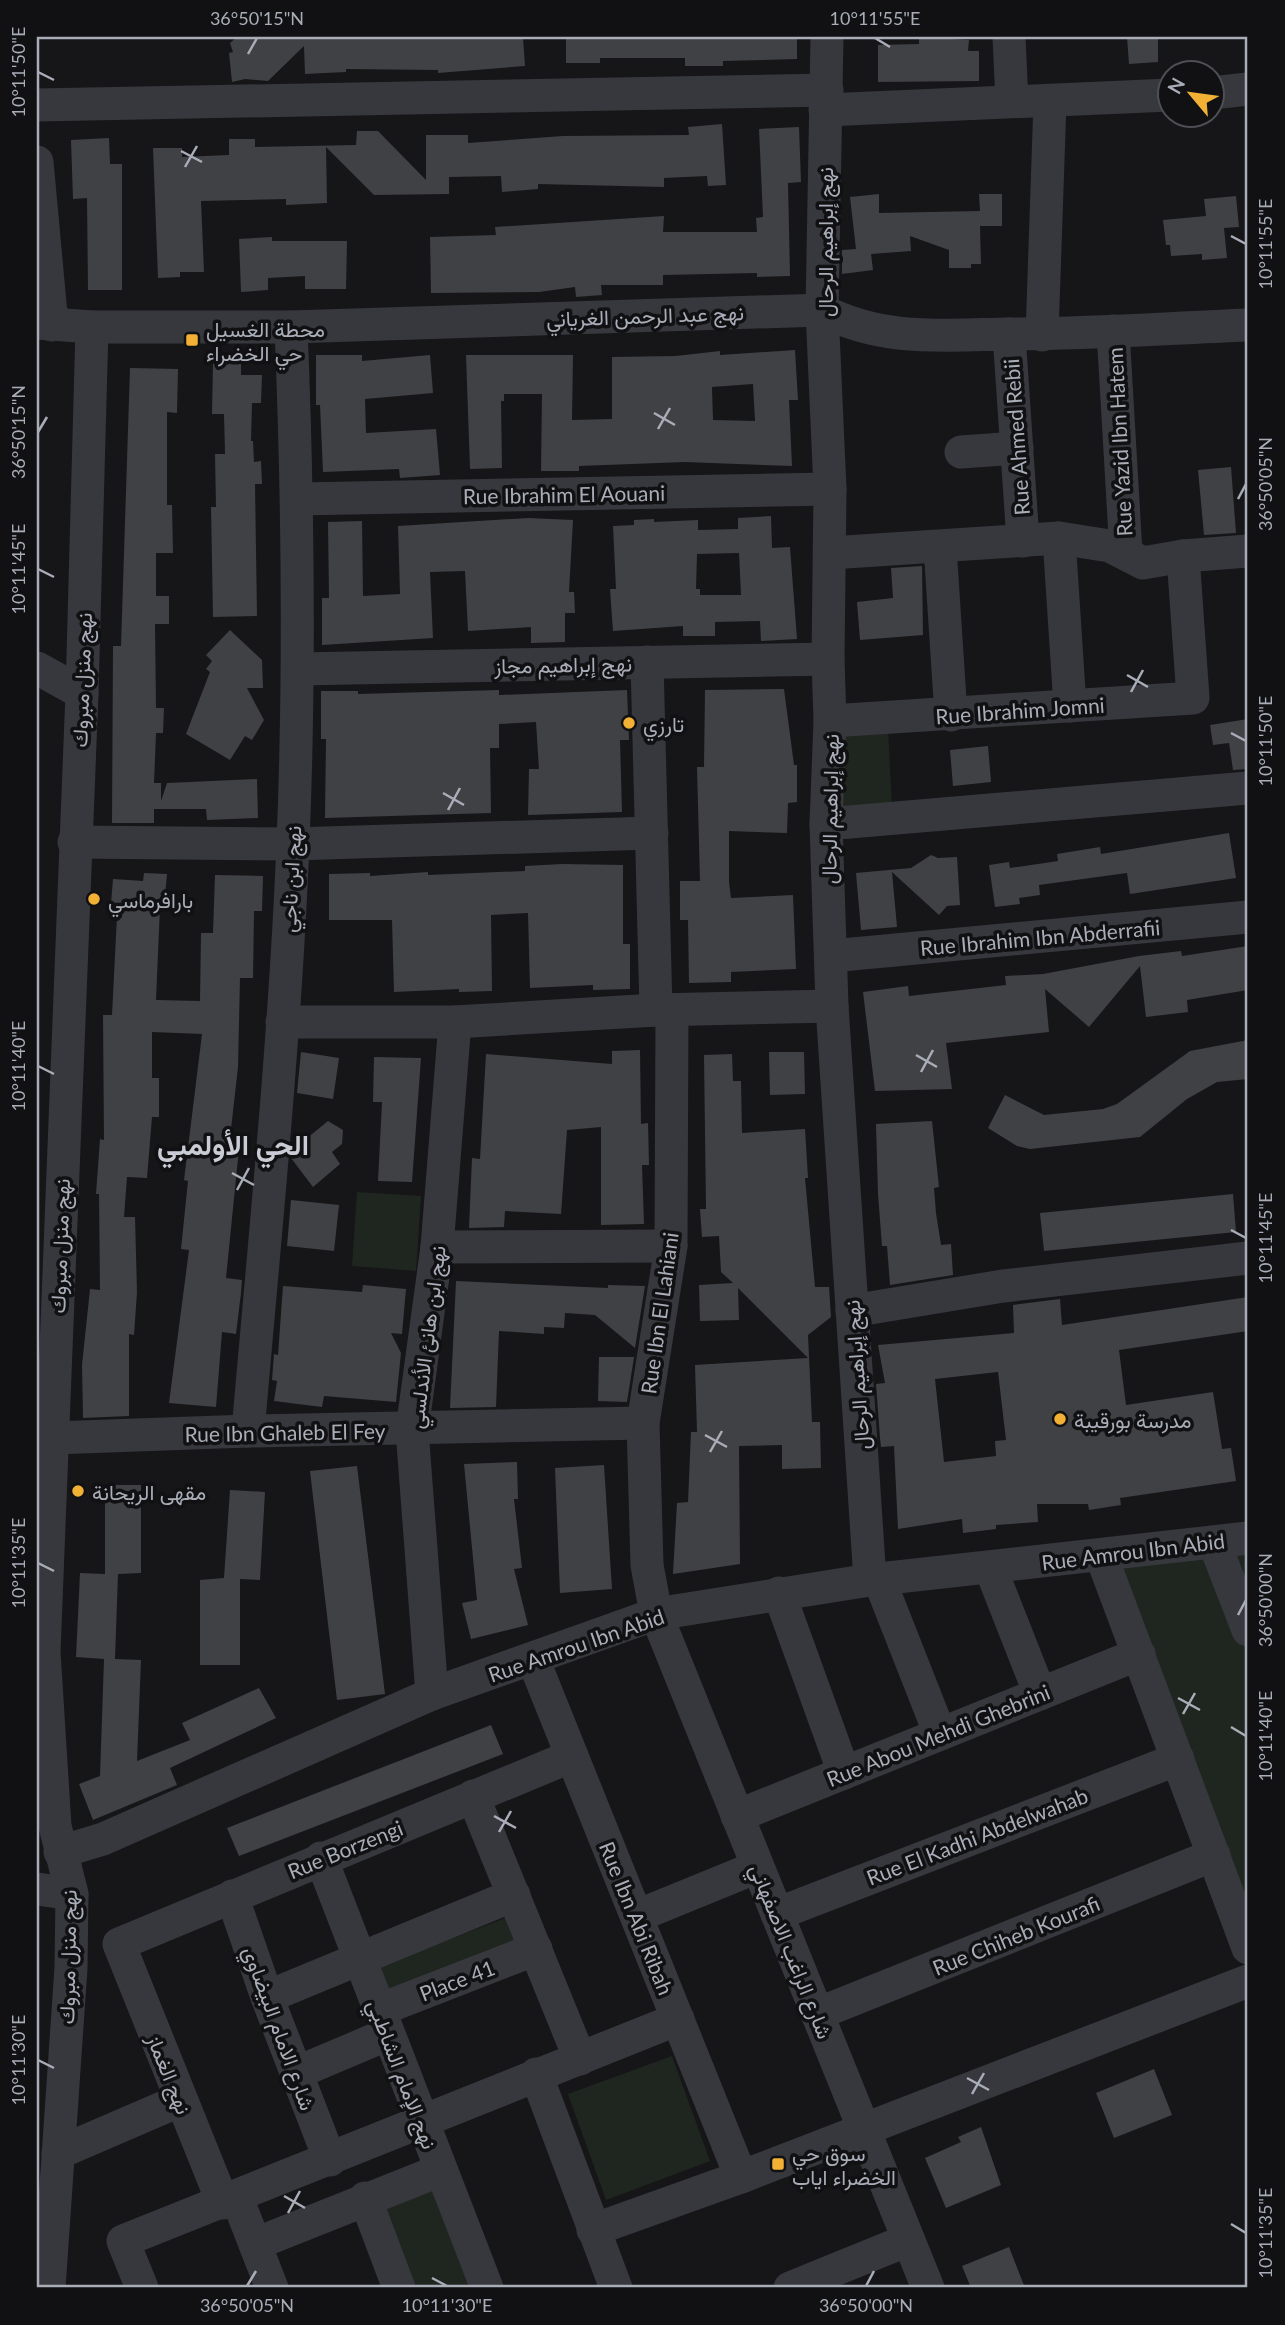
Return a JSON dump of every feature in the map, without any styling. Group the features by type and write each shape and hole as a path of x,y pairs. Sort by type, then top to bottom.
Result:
{"street":[{"name":"نهج إبراهيم الرحال","path":"827,37 822,310 830,489 830,721 826,824 832,1006 852,1311 875,1580 940,1734"},
{"path":"1009,37 1012,101"},
{"path":"1226,91 1248,89"},
{"path":"37,105 826,100 1050,102 1156,96"},
{"path":"1042,335 1050,102"},
{"path":"37,162 45,324"},
{"name":"نهج عبد الرحمن الغرياني","path":"45,324 92,327 291,327 822,310 842,320 915,337 1042,335 1248,324"},
{"name":"نهج منزل مبروك","path":"49,2288 71,1968 72,1894 55,1826 40,1652 53,1438 50,1105 74,842 82,693 92,327"},
{"name":"نهج ابن ناجي","path":"248,1431 282,1022 293,844 298,668 298,499 291,327"},
{"name":"Rue Yazid Ibn Hatem","path":"1113,331 1126,553"},
{"name":"Rue Ahmed Rebii","path":"1009,334 1023,541"},
{"path":"961,452 1017,448"},
{"name":"Rue Ibrahim El Aouani","path":"298,499 830,489"},
{"path":"1059,538 1070,706"},
{"path":"830,553 1059,538 1110,546 1143,563 1183,556 1248,551"},
{"path":"940,547 951,715"},
{"name":"Rue Ibrahim Jomni","path":"830,721 1193,698 1183,556"},
{"name":"نهج إبراهيم مجاز","path":"298,668 828,659"},
{"name":"Rue Ibn El Lahiani","path":"647,662 652,833 664,1011 671,1246 643,1423 647,1565 656,1614"},
{"path":"37,668 82,693"},
{"path":"826,824 1248,788"},
{"path":"74,842 293,844 652,833"},
{"name":"Rue Ibrahim Ibn Abderrafii","path":"831,956 1248,917"},
{"path":"282,1022 454,1022 664,1011 832,1006"},
{"name":"نهج ابن هانئ الأندلسي","path":"432,1694 412,1430 437,1247 454,1022"},
{"path":"437,1247 671,1246"},
{"path":"852,1311 1003,1286 1248,1258"},
{"name":"Rue Ibn Ghaleb El Fey","path":"53,1438 643,1423"},
{"name":"Rue Amrou Ibn Abid","path":"60,1852 103,1839 432,1694 656,1614 875,1580 1248,1538"},
{"path":"1214,1542 1247,1624"},
{"path":"1101,1555 1248,1948"},
{"path":"990,1567 1040,1694"},
{"path":"779,1593 844,1773"},
{"name":"شارع الراغب الاصفهاني","path":"656,1614 928,2288"},
{"name":"Rue Abou Mehdi Ghebrini","path":"737,1816 1139,1654"},
{"name":"Rue Ibn Abi Ribah","path":"533,1659 741,2177"},
{"name":"Rue Borzengi","path":"119,1944 572,1755"},
{"name":"Rue El Kadhi Abdelwahab","path":"777,1914 1178,1759"},
{"path":"474,1796 580,2059"},
{"name":"Rue Chiheb Kourafi","path":"817,2014 1214,1855"},
{"name":"نهج الإمام الشاطبي","path":"321,1858 487,2288"},
{"path":"637,1916 757,1867"},
{"path":"37,1889 72,1894"},
{"path":"267,1997 514,1895"},
{"name":"شارع الامام البيضاوي","path":"232,1896 267,1997 330,2160"},
{"name":"نهج الغماز","path":"119,1944 181,2100 230,2200 255,2244 272,2288"},
{"name":"Place 41","path":"296,2073 383,2022 536,1950"},
{"path":"593,2230 741,2177 1248,1981"},
{"path":"142,2288 123,2241 678,2019"},
{"path":"536,2074 616,2288"},
{"path":"58,2153 181,2100"},
{"path":"255,2244 441,2169"},
{"path":"365,2198 398,2288"},
{"path":"790,2288 908,2240"}],"shaded area":[{"path":"888,728 892,809 837,812 833,732"},
{"path":"357,1192 421,1196 416,1271 352,1266"},
{"path":"1248,1550 1248,1953 1234,1958 1091,1565"},
{"path":"508,1917 520,1948 387,1999 375,1968"},
{"path":"672,2056 710,2161 606,2200 568,2094"},
{"path":"434,2188 474,2288 409,2288 378,2210"}],"building":[{"path":"237,37 523,37 525,66 438,73 438,70 346,69 346,72 305,74 304,46 268,81 245,79 232,82 229,53 233,52 230,43"},
{"path":"566,37 797,37 797,59 723,61 723,66 685,66 685,58 600,58 600,63 566,63"},
{"path":"919,37 969,40 968,51 979,51 979,81 878,82 878,45 919,44"},
{"path":"1127,37 1158,37 1156,62 1129,64"},
{"path":"722,124 726,185 708,186 707,176 664,178 664,187 538,184 538,189 502,192 501,176 449,177 449,194 374,195 326,147 327,203 286,205 286,199 201,201 204,272 180,272 180,277 158,278 153,148 182,148 182,157 229,155 229,139 255,139 255,147 356,145 357,131 378,131 426,180 426,135 468,135 468,143 563,136 689,135 688,127"},
{"path":"799,127 801,182 788,183 790,276 757,277 757,273 663,275 663,285 601,285 602,295 576,297 575,287 539,292 431,293 430,237 496,235 495,227 664,216 663,232 757,232 756,218 763,217 759,129"},
{"path":"109,138 110,164 122,164 122,290 88,290 87,198 73,199 71,140"},
{"path":"879,194 879,213 980,211 979,194 1002,194 1002,226 980,226 981,264 971,264 971,268 949,268 949,250 910,236 911,251 871,254 873,270 842,274 842,250 856,249 850,197"},
{"path":"1236,196 1239,227 1224,228 1227,258 1202,260 1202,254 1171,256 1170,245 1166,245 1163,220 1206,216 1204,199"},
{"path":"272,237 272,241 347,241 346,289 305,289 305,276 268,278 268,290 241,292 239,239"},
{"path":"795,350 798,400 789,400 792,466 685,462 579,466 579,471 541,471 542,394 504,394 504,401 501,401 502,468 470,469 466,355 573,355 572,420 612,419 612,357 676,356 720,351 720,355","holes":["753,384 755,421 713,420 712,387"]},
{"path":"316,355 362,355 362,361 430,355 433,393 365,399 366,433 436,429 440,475 400,478 399,469 323,472 320,405 316,405"},
{"path":"213,363 241,363 241,375 262,375 261,403 252,403 251,441 254,462 261,461 262,484 255,484 257,616 213,617 211,507 216,507 215,454 225,454 224,414 212,414"},
{"path":"130,368 178,369 177,413 167,412 167,505 172,505 173,553 156,553 156,596 169,596 169,624 155,624 156,708 164,708 163,733 156,733 154,783 161,783 161,801 167,783 257,779 258,818 207,820 206,809 154,809 154,823 112,823 113,646 121,646"},
{"path":"1231,467 1236,533 1204,535 1198,470"},
{"path":"771,516 772,548 790,547 797,639 761,641 760,621 715,622 715,636 683,636 683,626 613,631 610,589 616,589 613,526 634,525 634,520 698,520 698,530 738,529 738,518","holes":["739,553 741,595 700,595 700,589 696,589 697,554"]},
{"path":"528,518 573,520 569,592 574,592 575,613 565,613 565,642 531,643 531,627 468,631 465,571 430,572 433,638 322,645 322,598 329,598 328,522 362,521 363,596 400,594 398,526"},
{"path":"922,566 923,635 860,640 857,602 893,598 891,568"},
{"path":"230,630 262,660 263,688 247,688 264,720 252,740 245,736 230,760 186,734 210,672 206,669 212,661 206,655"},
{"path":"784,689 794,765 797,765 797,802 788,803 787,833 729,831 729,882 731,898 793,895 796,969 731,972 731,982 689,983 688,920 680,920 680,881 700,881 697,767 704,767 705,690"},
{"path":"499,690 499,695 627,690 629,740 620,740 622,812 528,815 529,769 539,769 536,722 499,724 499,748 490,748 491,813 325,818 326,739 321,739 321,691 358,691 358,694"},
{"path":"1248,719 1248,769 1233,770 1229,743 1213,745 1210,725"},
{"path":"988,746 991,782 953,786 950,750"},
{"path":"1229,833 1236,878 1130,894 1127,873 1039,885 1040,895 1019,898 1020,904 995,907 989,865 1009,862 1010,868 1058,861 1057,854 1100,847 1101,854"},
{"path":"931,855 938,858 957,857 960,905 947,906 939,915 892,872 897,927 861,930 856,873 911,868"},
{"path":"623,865 623,944 630,944 630,989 593,990 593,985 530,988 528,913 491,915 492,991 459,992 459,989 394,992 392,920 329,920 329,874 370,873 370,876 428,872 428,875 525,871 525,866"},
{"path":"144,873 167,874 164,907 160,907 156,1000 200,1001 201,933 213,933 215,875 263,876 262,911 254,911 253,978 240,978 238,1067 230,1138 240,1139 226,1278 242,1280 241,1293 236,1334 222,1332 216,1407 169,1403 189,1250 181,1249 188,1181 184,1180 202,1034 152,1032 152,1078 159,1078 159,1117 152,1117 147,1178 127,1177 124,1217 135,1217 137,1292 134,1335 129,1334 129,1416 83,1418 82,1365 90,1289 100,1290 99,1194 96,1194 100,1139 104,1140 103,1015 112,1015 117,916 110,915 113,879 143,881"},
{"path":"1248,946 1248,990 1187,1000 1188,1012 1146,1017 1140,966 1089,1027 1045,989 1049,1032 946,1043 952,1089 875,1091 863,992 908,986 909,996 1006,985 1005,976 1043,974 1139,956 1181,951 1182,956"},
{"path":"1248,1040 1248,1079 1217,1082 1187,1099 1140,1137 1030,1149 1017,1146 988,1128 1005,1095 1044,1115 1103,1109 1117,1104 1190,1051"},
{"path":"640,1050 641,1124 648,1123 649,1165 642,1165 644,1224 601,1225 601,1127 567,1130 561,1214 505,1211 504,1227 469,1228 472,1158 480,1159 486,1054 612,1064 612,1051"},
{"path":"301,1052 339,1058 333,1099 297,1093"},
{"path":"769,1052 804,1052 805,1094 770,1095"},
{"path":"732,1054 733,1081 741,1081 742,1133 805,1129 808,1178 805,1178 815,1287 829,1287 831,1317 808,1335 812,1422 820,1422 821,1468 782,1469 782,1445 739,1446 740,1564 673,1574 677,1503 688,1502 691,1432 697,1432 695,1365 808,1358 738,1288 739,1320 700,1321 699,1285 733,1283 721,1272 719,1236 702,1237 700,1209 706,1209 704,1055"},
{"path":"374,1057 421,1058 412,1182 378,1181 382,1102 373,1102"},
{"path":"328,1121 343,1130 342,1144 332,1152 340,1164 313,1187 291,1158 299,1151 293,1135 306,1139"},
{"path":"932,1121 939,1187 934,1188 936,1213 941,1245 951,1244 953,1275 890,1285 887,1246 882,1246 876,1124"},
{"path":"1233,1194 1236,1232 1044,1251 1040,1213"},
{"path":"291,1200 339,1205 334,1251 287,1246"},
{"path":"456,1281 608,1288 608,1285 645,1286 635,1348 595,1315 565,1313 564,1328 544,1327 544,1334 499,1331 496,1407 450,1408"},
{"path":"363,1285 406,1289 402,1334 391,1333 401,1353 396,1402 324,1396 322,1407 274,1401 277,1381 272,1380 274,1354 278,1355 283,1286 362,1292"},
{"path":"1248,1297 1248,1331 1119,1350 1126,1405 1213,1392 1222,1449 1231,1448 1236,1481 1120,1498 1121,1505 1089,1510 1088,1504 1037,1504 1038,1522 996,1525 996,1529 963,1533 962,1519 898,1529 894,1446 881,1447 880,1438 876,1384 885,1383 878,1345 1014,1333 1013,1305 1060,1299 1062,1325","holes":["998,1372 1006,1440 995,1441 996,1456 944,1462 935,1379"]},
{"path":"599,1357 634,1357 627,1402 598,1401"},
{"path":"517,1462 518,1499 514,1499 522,1568 514,1569 528,1625 471,1639 462,1603 477,1600 464,1464"},
{"path":"604,1465 612,1589 560,1593 555,1468"},
{"path":"357,1466 385,1694 337,1700 310,1471"},
{"path":"105,1485 141,1485 141,1573 118,1574 115,1659 141,1660 137,1761 190,1740 182,1723 259,1688 276,1718 170,1768 177,1785 93,1820 79,1784 100,1776 104,1659 76,1657 80,1573 105,1574"},
{"path":"230,1490 265,1492 260,1580 240,1579 240,1665 200,1665 200,1580 224,1578"},
{"path":"491,1725 503,1754 239,1856 227,1828"},
{"path":"1154,2069 1172,2115 1114,2138 1096,2093"},
{"path":"981,2127 1001,2185 946,2208 925,2158 961,2142 958,2137"},
{"path":"1009,2247 1025,2288 971,2288 962,2266"}],"place":[{"name":"محطة الغسيل حي الخضراء","path":"192,340"},
{"name":"تارزي","path":"629,723"},
{"name":"بارافرماسي","path":"94,899"},
{"name":"مدرسة بورقيبة","path":"1060,1419"},
{"name":"مقهى الريحانة","path":"78,1491"},
{"name":"سوق حي الخضراء اياب","path":"778,2164"}],"district":[{"name":"الحي الأولمبي","path":"233,1144"}]}
